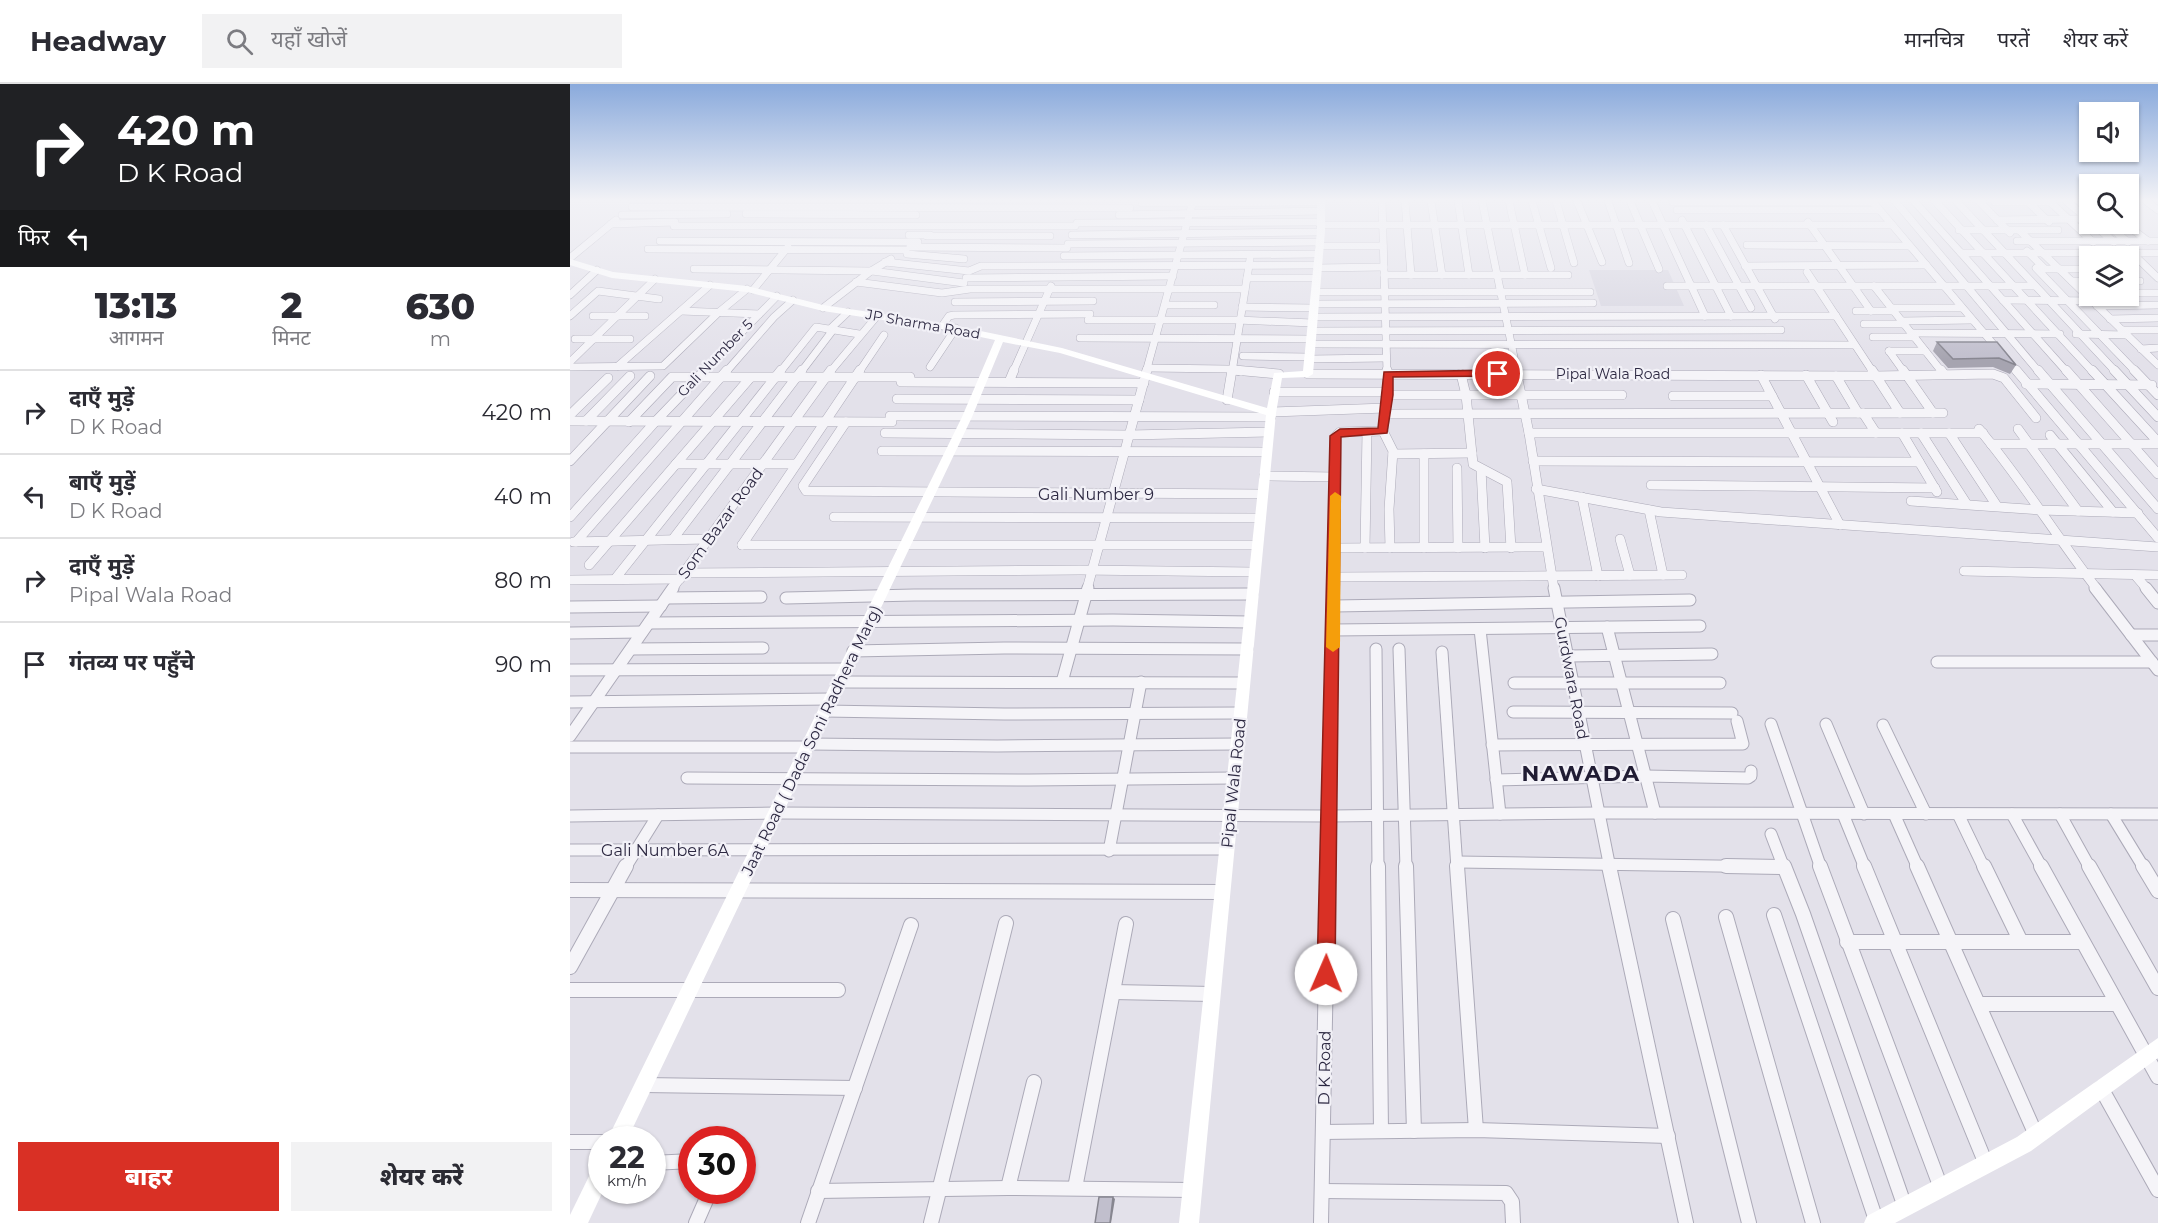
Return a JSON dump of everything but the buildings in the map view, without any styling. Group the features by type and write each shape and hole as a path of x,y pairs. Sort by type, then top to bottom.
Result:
{"street":[{"path":"570,367 663,366 719,312 750,290 782,254"},
{"path":"836,254 857,255"},
{"path":"823,308 871,271 898,254"},
{"path":"932,254 964,259"},
{"path":"942,326 950,315 971,271 983,254"},
{"path":"1009,382 1064,254"},
{"path":"1162,254 1239,254"},
{"path":"1227,400 1250,254"},
{"path":"1309,363 1318,254"},
{"path":"1383,254 1388,393 1383,431 1393,454 1389,509 1390,548"},
{"path":"1410,254 1411,275"},
{"path":"1439,254 1442,275"},
{"path":"1466,254 1469,275"},
{"name":"Gurdwara Road","path":"1492,254 1529,433 1546,547 1598,813 1686,1223"},
{"path":"1521,254 1525,275"},
{"path":"1547,254 1551,268"},
{"path":"1572,254 1574,263"},
{"path":"1599,254 1602,262"},
{"path":"1626,254 1629,263"},
{"path":"1653,254 1659,269"},
{"path":"1678,254 1704,316"},
{"path":"1700,254 1731,316"},
{"path":"1722,254 1751,308"},
{"path":"1739,254 1790,344"},
{"path":"1831,254 1856,286 1871,311"},
{"path":"1916,254 2077,444 2138,513 2154,526 2158,538"},
{"path":"1938,254 2158,509"},
{"path":"1962,254 2158,474"},
{"path":"1985,254 2158,443"},
{"path":"2008,254 2079,334 2158,417"},
{"path":"2030,254 2045,269 2079,269"},
{"path":"2043,254 2079,288"},
{"path":"1062,682 1178,255"},
{"path":"2139,260 2158,278"},
{"path":"885,262 971,271 981,266 1249,265 1317,270 1500,292 1590,292"},
{"name":"JP Sharma Road","path":"572,263 612,275 750,290 823,308 956,328 1080,356 1227,400 1271,419"},
{"path":"1746,266 1926,265"},
{"path":"2036,268 2158,395"},
{"path":"694,269 871,271 964,284 1049,290 1245,289"},
{"path":"570,295 597,270"},
{"path":"1247,278 1317,270"},
{"path":"1807,272 1900,413"},
{"path":"1315,292 1384,278 1411,275 1567,277 1384,278"},
{"path":"856,282 950,293 964,284 1054,278 1173,276"},
{"path":"570,362 655,279"},
{"path":"2072,281 2079,281"},
{"path":"618,366 710,285"},
{"path":"1666,286 2035,286"},
{"path":"1874,286 1944,374"},
{"path":"570,316 598,291 659,299"},
{"path":"2139,293 2158,293"},
{"name":"Gali Number 5","path":"570,517 655,422 777,296"},
{"path":"573,542 685,422 774,317 794,300"},
{"path":"2003,300 2079,300"},
{"path":"955,303 1093,301"},
{"path":"1080,338 1237,337 1384,310 1503,303 1593,303"},
{"path":"2139,303 2158,305"},
{"path":"1166,305 1214,305"},
{"path":"2098,306 2157,364"},
{"path":"1242,307 1386,344 1853,345"},
{"path":"1856,311 1961,308"},
{"path":"1313,324 1384,310 1505,316 1836,316"},
{"path":"681,311 759,314"},
{"path":"673,539 831,330 848,312"},
{"path":"950,315 1240,320 1385,330 1781,330"},
{"path":"593,316 645,316"},
{"name":"Som Bazar Road","path":"570,736 707,539 826,377 859,334 877,316"},
{"path":"2110,318 2158,318"},
{"path":"1864,324 1972,321"},
{"path":"615,579 816,327 859,334"},
{"path":"930,367 956,328"},
{"path":"1873,337 1983,333 2099,335 2158,330"},
{"path":"884,335 742,545 1257,545"},
{"name":"Jaat Road ( Dada Soni Radhera Marg)","path":"624,1126 967,417 1000,338"},
{"path":"575,339 630,339"},
{"path":"2141,349 2158,348"},
{"path":"1925,351 1890,351 1933,413"},
{"path":"1243,356 1309,363 1386,358"},
{"name":"Pipal Wala Road","path":"1189,1223 1262,494 1277,376 1309,363 1388,374 2000,375 2036,418"},
{"path":"898,382 1009,382 1146,376 1232,369 1241,372 1280,374"},
{"path":"1461,374 1466,395 1473,464 1506,480 1511,548"},
{"path":"1761,375 1840,525"},
{"path":"1806,375 1833,422"},
{"path":"586,421 630,376"},
{"path":"570,461 650,376"},
{"path":"1836,376 1876,433"},
{"path":"629,422 667,380 676,377 910,377"},
{"path":"570,415 608,378"},
{"path":"589,565 750,378"},
{"path":"2026,384 2158,385"},
{"path":"1274,392 1622,395"},
{"path":"1673,396 1772,396"},
{"path":"897,399 1139,400"},
{"path":"885,433 1129,435 1271,419 1385,411 1468,414 1943,413"},
{"path":"570,421 846,422 967,417 1271,419"},
{"name":"Gali Number 9","path":"846,422 803,486 804,489 816,493 1262,494"},
{"path":"2018,429 2078,511"},
{"name":"D K Road","path":"1321,1223 1336,434 1383,431"},
{"path":"1529,433 1949,433 1981,431 2041,510 2084,574 2155,666"},
{"path":"1365,548 1367,432"},
{"path":"1902,433 1943,501"},
{"path":"1921,433 1966,503"},
{"path":"1949,433 1997,506"},
{"path":"2050,435 2113,512"},
{"path":"1991,444 2158,443"},
{"path":"882,451 1267,452"},
{"path":"1393,454 1472,453"},
{"path":"1424,454 1424,548"},
{"path":"1533,461 1919,462"},
{"path":"676,464 795,464"},
{"path":"1456,468 1458,548"},
{"path":"1481,469 1485,548"},
{"path":"1264,476 1335,477"},
{"path":"1651,485 1935,488"},
{"path":"1536,489 1649,510 2158,547"},
{"path":"1581,497 1598,576"},
{"path":"1911,501 1943,501 2041,510 2138,513"},
{"path":"1649,510 1663,575"},
{"path":"834,518 1260,518"},
{"path":"573,542 707,539"},
{"path":"1620,539 1630,575"},
{"path":"1335,548 1546,547"},
{"path":"570,580 892,571 1254,572"},
{"path":"1964,571 2158,576"},
{"path":"1335,577 1682,575"},
{"path":"2135,575 2158,603"},
{"path":"786,597 1252,594"},
{"path":"570,607 761,597"},
{"path":"1334,606 1690,600"},
{"path":"649,623 1079,620 1249,622"},
{"path":"1334,630 1700,626"},
{"path":"1607,627 1654,813"},
{"path":"1480,629 1500,814"},
{"path":"570,633 642,632"},
{"path":"2131,635 2158,635"},
{"path":"631,649 762,648"},
{"path":"853,651 1071,648 1247,649"},
{"path":"1376,649 1381,1131"},
{"path":"1399,649 1402,816 1414,1131"},
{"path":"1442,652 1476,1130"},
{"path":"1568,656 1712,654"},
{"path":"1937,662 2155,666"},
{"path":"570,670 1062,682 1243,683"},
{"path":"1109,850 1142,682"},
{"path":"1514,682 1720,683"},
{"path":"570,702 828,705 1135,714 1240,713"},
{"path":"1492,745 1743,744 1734,717 1630,712 1514,712"},
{"path":"1771,724 1800,814 1941,1188"},
{"path":"1826,724 1864,814"},
{"path":"1883,725 1926,814"},
{"path":"570,747 1237,744"},
{"path":"1496,780 1646,776 1748,778 1751,776 1751,771"},
{"path":"687,778 898,778 956,781 1234,778"},
{"path":"570,816 776,813 1330,816 1598,813 2158,814"},
{"path":"1843,814 1986,1164"},
{"path":"1894,814 2037,1135"},
{"path":"1958,814 2021,942"},
{"path":"2012,814 2117,1004 2152,1052 2158,1077"},
{"path":"2060,814 2158,988"},
{"path":"2111,814 2158,891"},
{"path":"570,967 611,890 658,815"},
{"path":"1771,834 1803,914 1905,1207"},
{"name":"Gali Number 6A","path":"570,850 1227,849"},
{"path":"1458,862 1783,867"},
{"path":"570,890 1222,892"},
{"path":"1774,915 1876,1223 2037,1135 2152,1052"},
{"path":"1726,917 1813,1223"},
{"path":"1673,920 1749,1223"},
{"path":"931,1223 1006,923"},
{"path":"1075,1188 1126,924"},
{"path":"808,1223 911,925"},
{"path":"1847,942 2082,942"},
{"path":"570,990 838,990"},
{"path":"1113,992 1212,994"},
{"path":"1979,1005 2117,1004"},
{"path":"1008,1188 1034,1082"},
{"path":"644,1084 855,1088"},
{"path":"2101,1088 2158,1190"},
{"path":"1323,1132 1476,1130 1668,1136"},
{"path":"570,1142 588,1142"},
{"path":"818,1191 1008,1188 1192,1190"},
{"path":"1322,1191 1506,1193 1512,1202 1513,1223"},
{"path":"578,1223 588,1201"},
{"path":"696,1223 704,1204"}],"shaded area":[{"path":"1589,270 1668,270 1684,306 1601,306"}],"slow traffic":[{"path":"1333,647 1335,496"}],"district":[{"name":"NAWADA","path":"1581,773"}],"route":[{"path":"1326,974 1336,434 1383,431 1388,395 1388,374 1498,374"}]}
